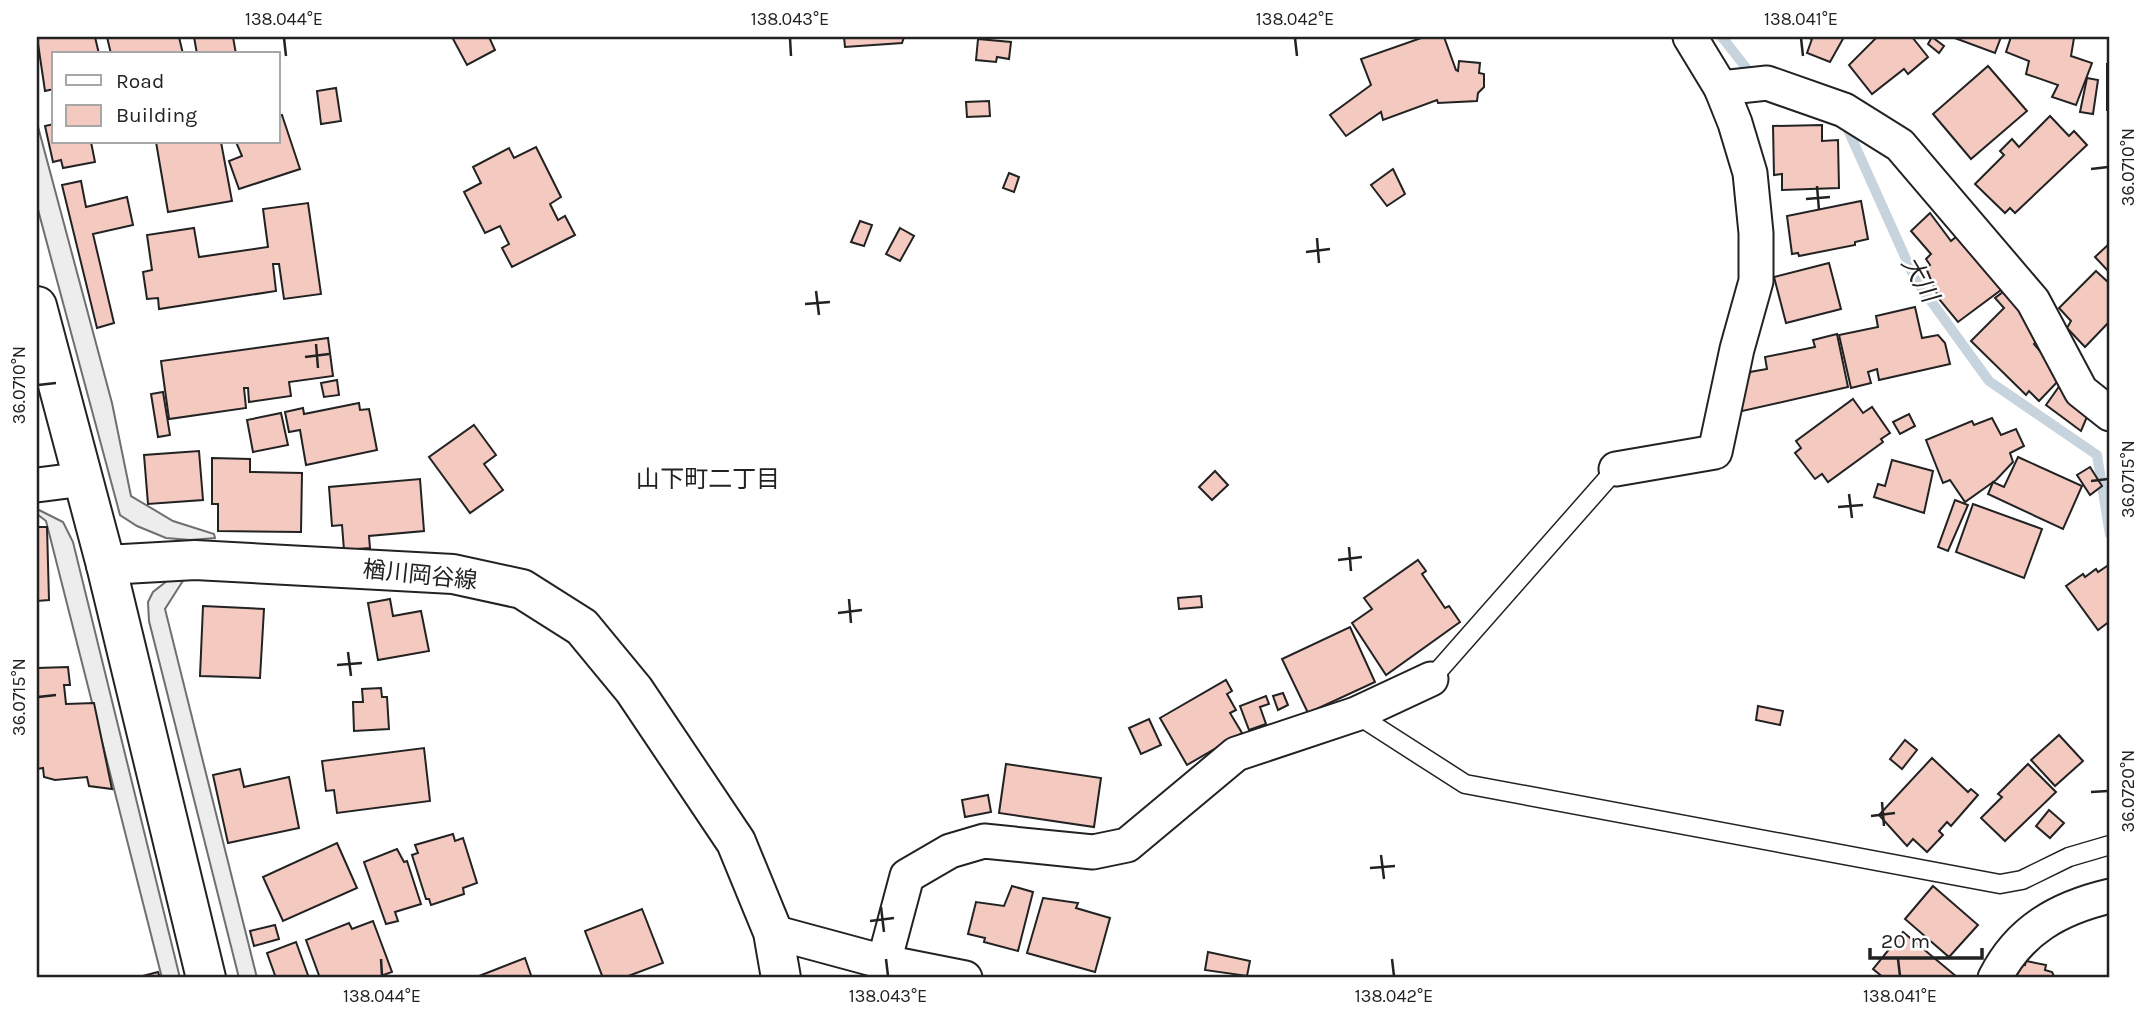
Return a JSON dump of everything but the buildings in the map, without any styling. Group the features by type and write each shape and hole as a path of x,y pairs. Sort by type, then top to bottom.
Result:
{"main road":[{"path":"37,306 106,565 206,978"},
{"name":"楢川岡谷線","path":"106,565 195,560 453,574 522,589 582,627 634,690 736,842 773,932 781,978"}],"street":[{"path":"1616,469 1715,452 1737,349 1756,281 1756,233 1750,173 1721,88 1690,37"},
{"path":"1721,88 1766,82 1844,110 1900,145 2033,301 2081,391 2110,414"},
{"path":"37,485 84,479"},
{"path":"884,962 907,876 950,851 984,841 1093,852 1127,845 1236,754 1356,714 1431,679"},
{"path":"1995,978 2020,938 2074,907 2110,896"},
{"path":"773,932 884,962 965,978"}],"lane":[{"path":"1431,679 1616,469"},
{"path":"1356,714 1465,784 2000,884 2022,880 2069,857 2110,845"}],"shaded area":[{"path":"37,123 112,403 131,496 173,521 214,534 215,538 166,538 137,526 120,515 37,206"},
{"path":"37,509 63,522 73,542 180,978 162,978 46,521 37,514"},
{"path":"186,576 165,609 257,978 239,978 149,621 148,602 153,592 172,577"}],"waterway":[{"name":"大川","path":"1722,37 1754,78"},
{"name":"大川","path":"1844,121 1915,279 1989,381 2097,455 2110,535"}],"district":[{"name":"山下町二丁目","path":"708,479"}]}
